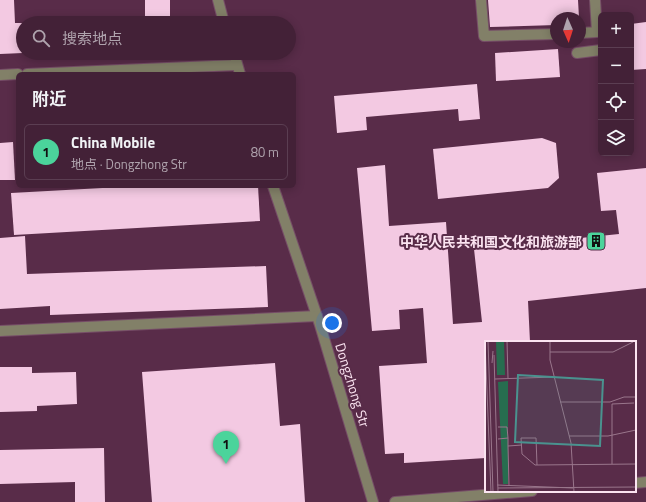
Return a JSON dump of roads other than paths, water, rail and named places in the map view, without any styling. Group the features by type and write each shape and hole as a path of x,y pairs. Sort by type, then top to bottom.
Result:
{"street":[{"path":"218,0 222,16"},
{"path":"481,0 484,36 550,34"},
{"path":"595,0 598,25"},
{"path":"586,33 598,33"},
{"path":"577,53 598,50"},
{"path":"112,72 239,69"},
{"path":"0,75 16,74"},
{"name":"Dongzhong Str","path":"274,188 317,316 373,502"},
{"path":"0,331 317,316"},
{"path":"636,483 646,482"},
{"path":"395,502 520,492"}],"place":[{"name":"中华人民共和国文化和旅游部","path":"596,241"},
{"name":"China Mobile","path":"226,464"}]}
